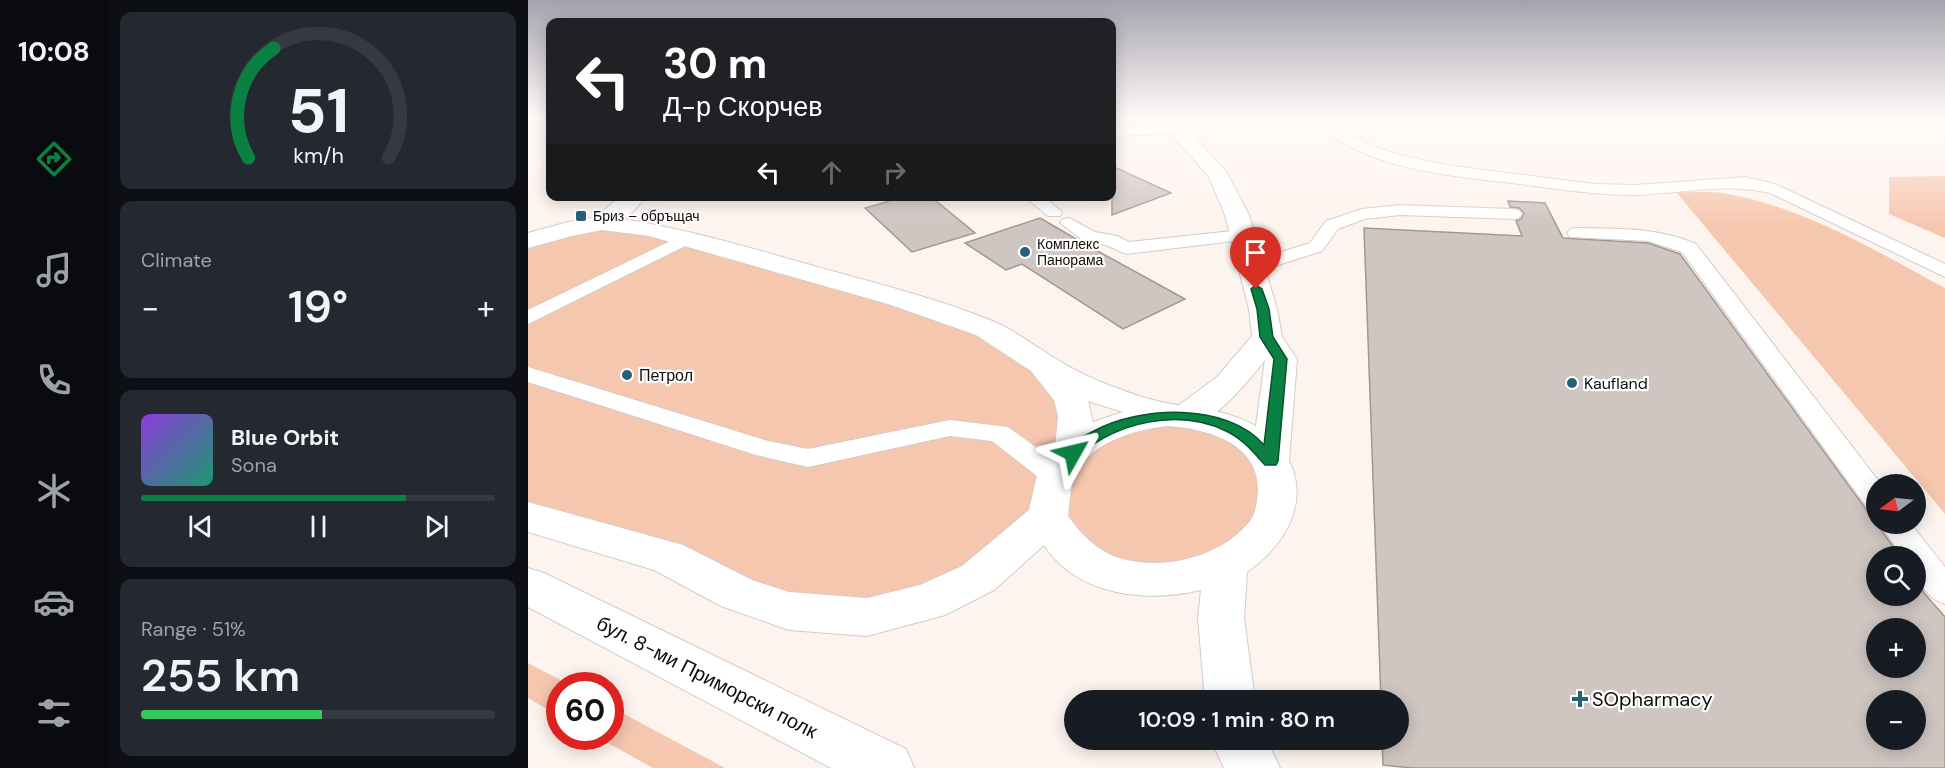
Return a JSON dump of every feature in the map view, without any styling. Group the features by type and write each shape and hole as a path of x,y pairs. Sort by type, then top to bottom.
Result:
{"main road":[{"path":"1200,154 1219,175 1237,216 1263,309 1266,337 1281,359 1270,461"},
{"path":"602,224 629,201"},
{"path":"528,240 567,229 602,224 649,229 898,298 987,329 1035,360 1103,395 1231,428 1254,442 1270,461 1277,478 1279,496 1274,514 1264,532 1248,549 1226,563 1204,572 1178,578 1153,580 1127,577 1084,561 1068,548 1059,482 1078,413 1067,392 1035,360"},
{"path":"528,517 668,557 737,593 789,611 867,617 929,602 978,578 1059,482 1085,442 1132,420 1178,416 1229,384 1266,337"},
{"path":"1226,563 1221,618 1229,690"},
{"name":"бул. 8-ми Приморски полк","path":"528,586 887,768"},
{"path":"1243,750 1253,768"}],"lane":[{"path":"1382,154 1453,171 1594,189 1635,189 1744,182 1775,189 1945,271"},
{"path":"1039,201 1090,237 1111,240 1126,248 1242,235"},
{"path":"1250,268 1316,247 1332,225 1362,214 1400,210 1513,214"},
{"path":"1576,233 1660,237 1689,248 1866,486"},
{"path":"528,318 687,238"},
{"path":"528,374 765,449 808,458 950,428 999,433 1059,482"},
{"path":"1902,534 1945,591"}],"shaded area":[{"path":"1945,176 1945,238 1889,214 1889,177"},
{"path":"1676,192 1722,193 1780,208 1837,231 1945,288 1945,514 1926,491 1926,474 1912,474"},
{"path":"602,223 898,298 1035,360 1085,442 1187,416 1270,461 1248,549 1127,577 1048,517 978,578 867,617 528,517 528,241"},
{"path":"528,663 546,672 546,708 528,698"},
{"path":"624,714 725,768 653,768 620,750 624,750"}],"building":[{"path":"1116,168 1171,193 1112,215 1112,201 1116,201"},
{"path":"890,201 936,201 975,233 912,252 865,208"},
{"name":"Kaufland","path":"1508,201 1545,203 1563,238 1648,243 1680,254 1866,509 1866,534 1884,534 1893,546 1866,546 1866,606 1926,606 1926,595 1945,617 1945,768 1412,768 1383,765 1382,750 1409,750 1409,690 1381,690 1364,228 1522,236 1516,221 1521,219 1524,213 1519,208 1510,207"},
{"name":"Комплекс Панорама","path":"1040,218 1185,299 1123,329 1022,264 1006,270 965,243"}],"place":[{"name":"Бриз – обръщач","path":"581,216"},
{"name":"Комплекс Панорама","path":"1025,252"},
{"name":"Петрол","path":"627,375"},
{"name":"Kaufland","path":"1572,383"},
{"name":"SOpharmacy","path":"1580,699"}],"route":[{"path":"1073,453 1099,433 1132,420 1187,416 1231,428 1254,442 1270,461 1281,359 1266,337 1263,309 1256,289"}]}
